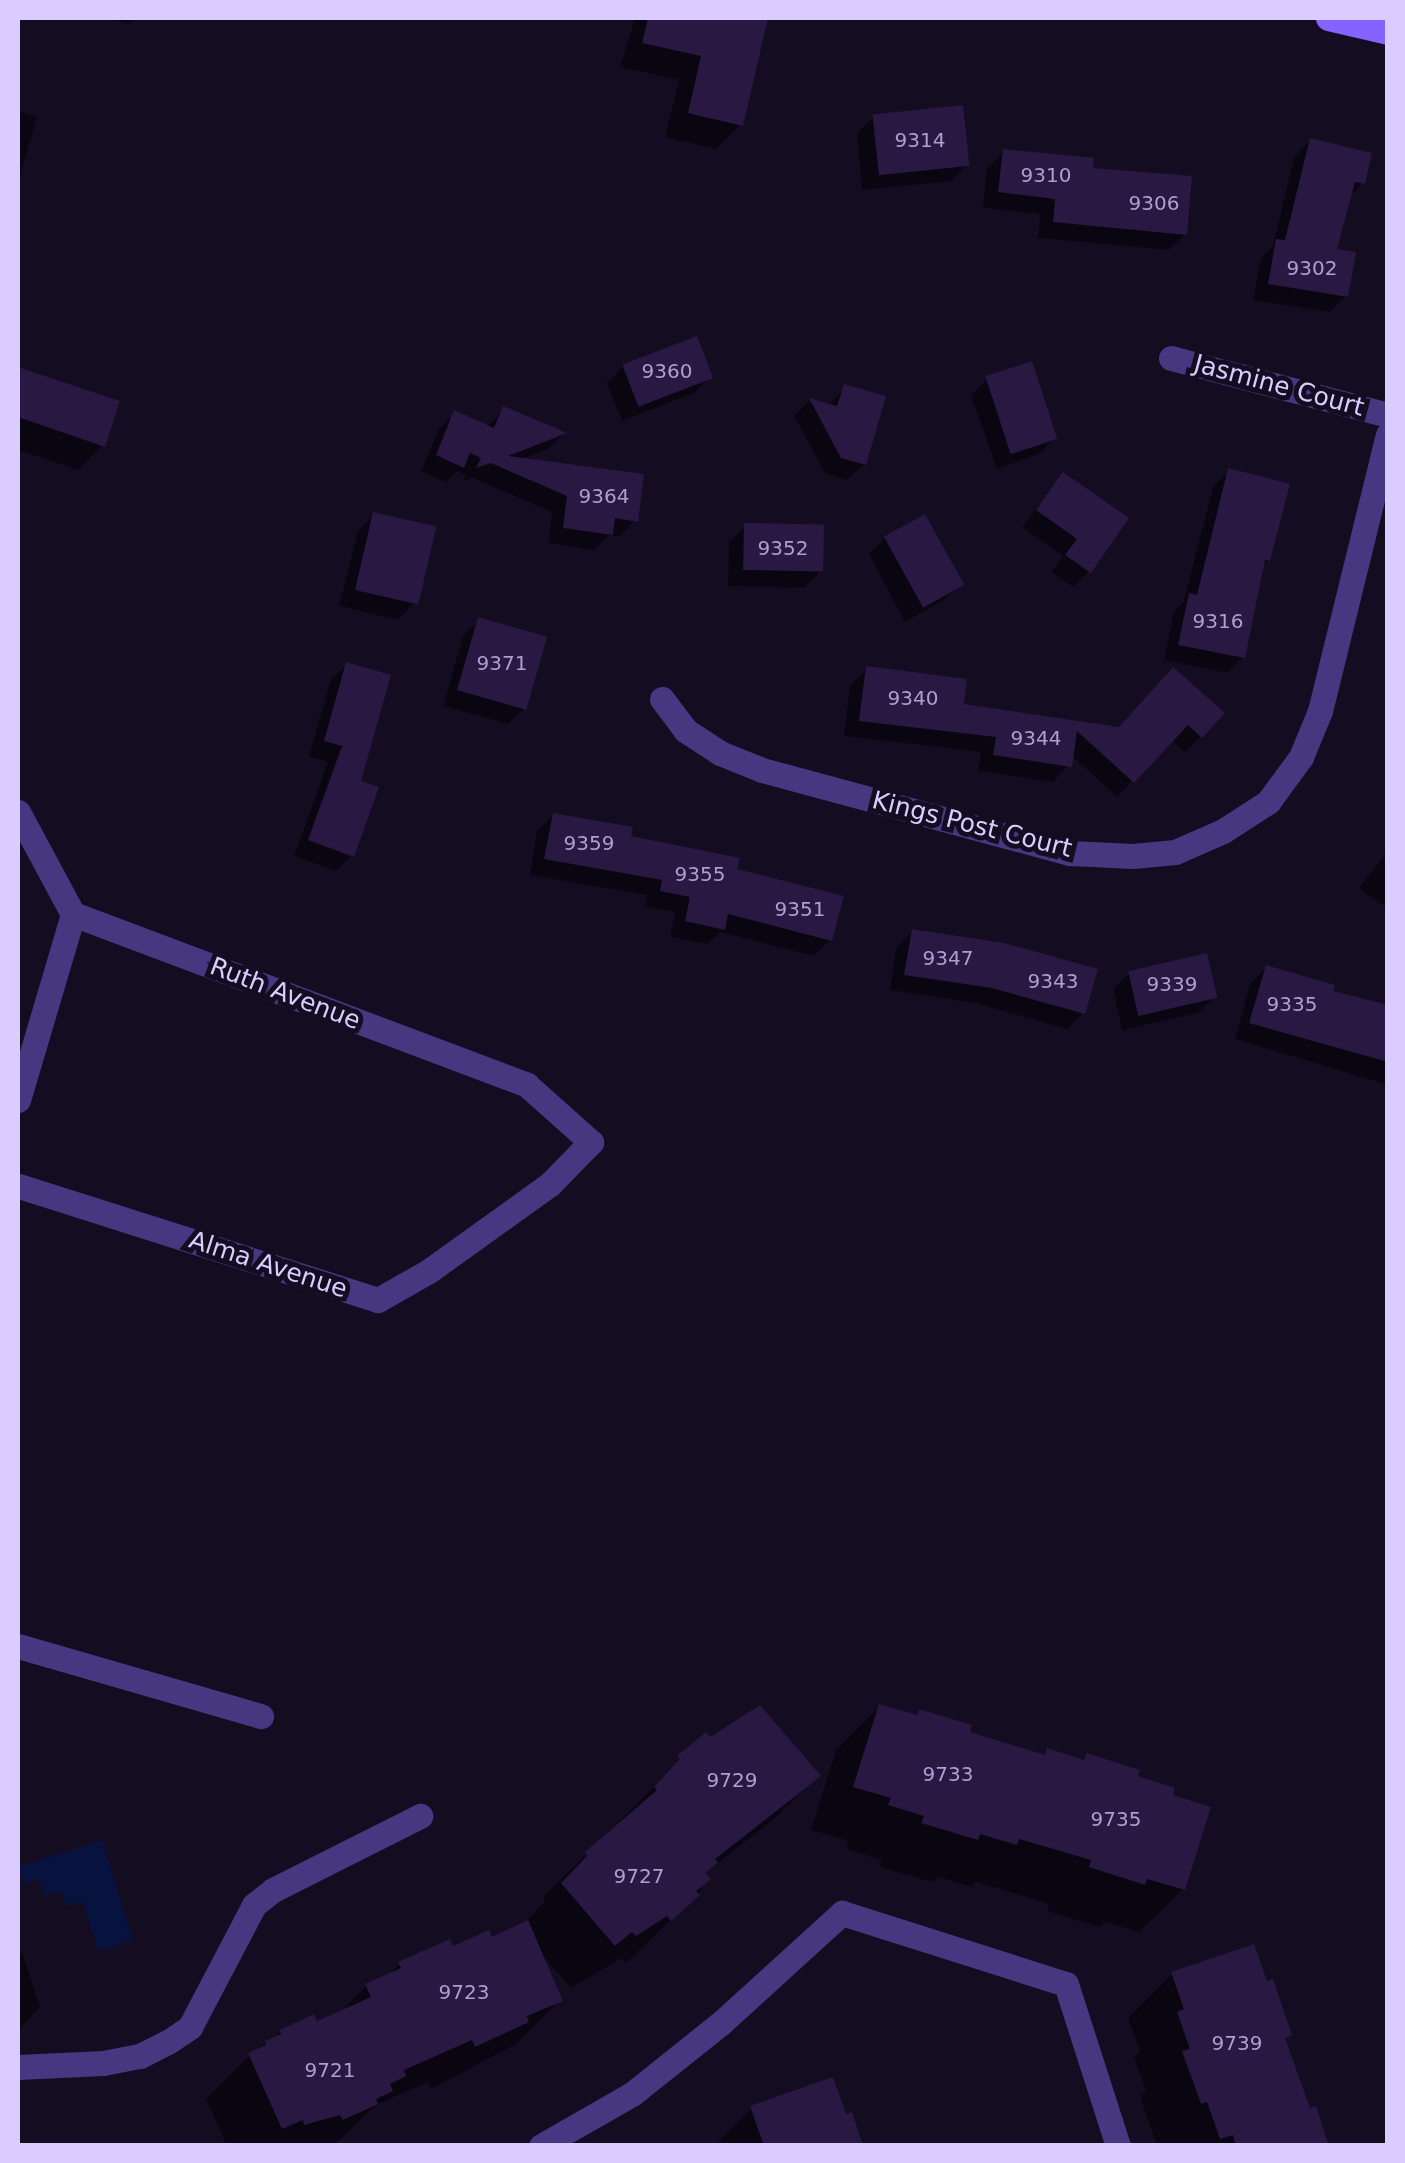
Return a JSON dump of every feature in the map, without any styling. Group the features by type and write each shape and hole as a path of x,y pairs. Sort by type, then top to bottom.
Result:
{"street":[{"path":"1328,18 1388,32"},
{"name":"Jasmine Court","path":"1170,358 1388,415"},
{"name":"Kings Post Court","path":"662,699 685,730 720,753 762,770 1070,853 1132,856 1175,852 1223,831 1268,802 1301,757 1320,711 1388,435"},
{"path":"18,812 73,914 18,1100"},
{"name":"Ruth Avenue","path":"73,914 528,1085 591,1142"},
{"name":"Alma Avenue","path":"18,1186 378,1300 429,1271 550,1184 591,1142"},
{"path":"18,1646 260,1716"},
{"path":"18,2067 103,2063 140,2056 168,2042 190,2026 254,1905 273,1890 420,1816"},
{"path":"541,2146 570,2139 675,2061 842,1912 1066,1984 1118,2146"}],"shaded area":[{"path":"102,1840 133,1940 98,1951 83,1901 66,1906 61,1891 45,1896 39,1879 24,1884 18,1867"}],"building":[{"path":"648,18 768,18 743,126 688,113 701,56 642,43"},
{"path":"963,105 969,166 879,175 872,115"},
{"path":"1310,138 1372,153 1365,184 1355,182 1337,249 1356,252 1348,297 1268,284 1276,239 1285,240"},
{"path":"1003,149 1094,158 1093,168 1192,176 1187,235 1053,222 1055,199 998,192"},
{"path":"697,336 713,378 638,407 622,365"},
{"path":"1032,361 1057,439 1011,454 985,376"},
{"path":"18,367 120,401 105,447 18,417"},
{"path":"844,384 886,396 866,465 841,458 809,398 837,406"},
{"path":"503,406 567,433 508,456 644,474 638,522 615,518 613,535 563,528 567,496 491,463 476,468 481,458 470,453 464,468 436,455 454,410 494,428"},
{"path":"1228,468 1290,484 1270,561 1265,560 1245,658 1178,645 1189,593 1197,595"},
{"path":"1063,472 1129,518 1091,573 1065,555 1077,539 1036,510"},
{"path":"373,512 436,527 418,605 355,590"},
{"path":"925,514 964,585 923,608 884,537"},
{"path":"744,523 824,524 823,571 743,570"},
{"path":"478,617 547,637 526,710 457,690"},
{"path":"346,662 391,675 361,781 379,787 354,857 308,840 342,746 324,741"},
{"path":"866,666 967,679 964,704 1119,727 1173,667 1225,713 1202,738 1188,725 1134,783 1077,731 1072,767 993,755 996,737 859,721"},
{"path":"553,813 633,827 631,836 740,858 737,869 844,896 832,941 728,914 725,930 685,921 690,897 660,891 662,880 544,859"},
{"path":"912,929 1004,943 1098,969 1085,1014 992,988 904,975"},
{"path":"1207,953 1217,998 1138,1016 1128,971"},
{"path":"1266,965 1335,985 1333,991 1388,1005 1388,1062 1249,1023"},
{"path":"879,1704 917,1715 919,1709 972,1725 970,1732 1045,1755 1047,1748 1084,1760 1086,1753 1140,1770 1138,1776 1175,1788 1173,1795 1211,1807 1185,1890 1147,1879 1145,1885 1089,1867 1091,1860 1019,1839 1017,1845 980,1834 978,1840 921,1823 924,1816 888,1805 891,1798 853,1787"},
{"path":"760,1705 821,1776 715,1859 718,1862 706,1873 711,1879 696,1891 700,1895 671,1921 667,1916 636,1936 632,1932 615,1946 561,1883 587,1856 585,1852 657,1790 654,1787 680,1759 677,1756 706,1732 710,1737"},
{"path":"528,1920 563,2001 527,2016 529,2022 475,2047 472,2040 404,2070 406,2076 390,2084 393,2091 376,2099 378,2104 343,2120 340,2115 304,2125 303,2120 282,2129 248,2053 266,2045 265,2041 281,2034 280,2030 314,2014 317,2021 371,1997 365,1984 401,1968 398,1962 450,1939 453,1946 489,1930 492,1937"},
{"path":"1254,1944 1267,1981 1273,1979 1292,2035 1285,2038 1310,2108 1316,2106 1329,2146 1236,2146 1233,2135 1220,2139 1207,2102 1201,2104 1182,2051 1190,2049 1177,2012 1184,2009 1171,1972"},
{"path":"833,2077 846,2114 852,2112 863,2146 764,2146 750,2106"}]}
